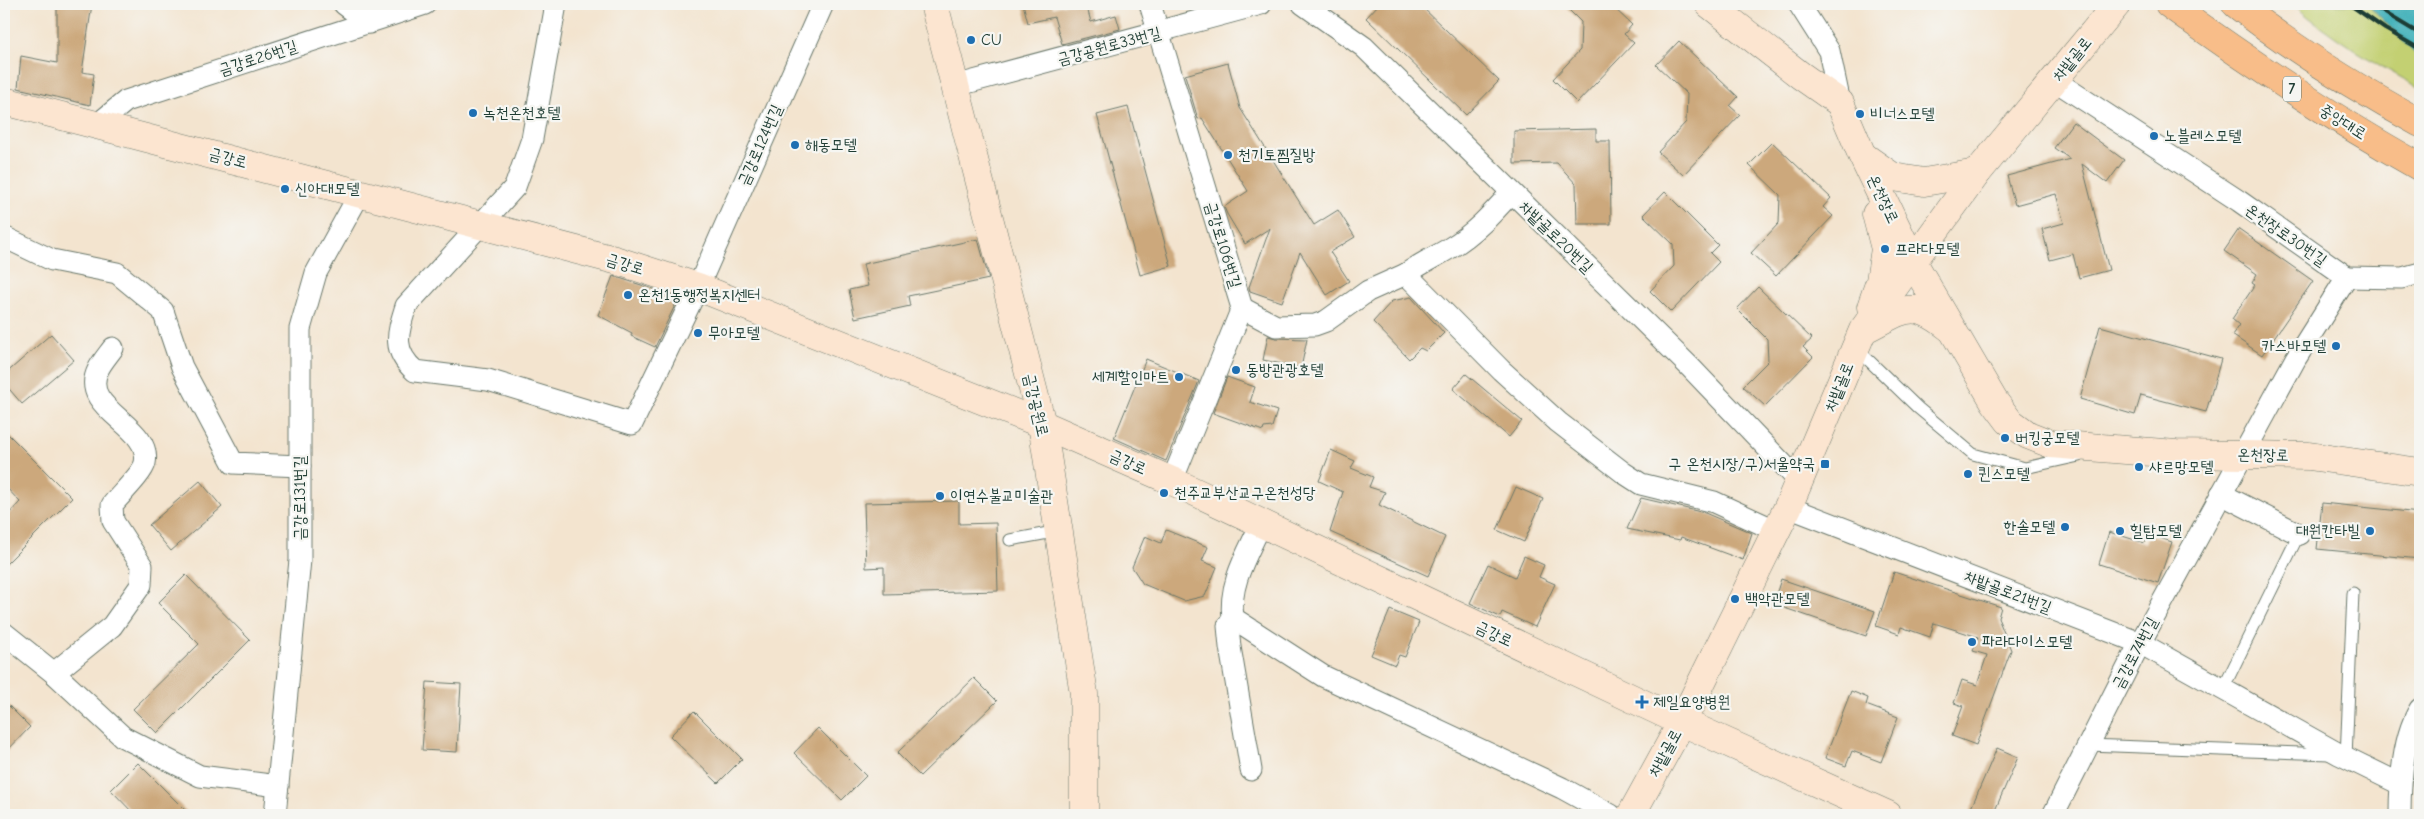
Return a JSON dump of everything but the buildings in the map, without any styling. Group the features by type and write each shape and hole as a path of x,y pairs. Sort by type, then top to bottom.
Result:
{"main road":[{"name":"중앙대로","path":"2169,4 2255,66 2366,137 2420,166"},
{"name":"7","path":"2236,4 2271,32 2384,104 2420,123"}],"street":[{"path":"344,4 371,13"},
{"name":"금강로26번길","path":"98,124 126,101 371,13 425,4"},
{"path":"482,225 515,187 532,139 556,4"},
{"name":"금강로124번길","path":"482,225 406,306 400,326 398,348 408,364 415,371 488,380 632,424 698,287 823,4"},
{"name":"금강공원로","path":"934,4 1042,424 1084,694 1084,815"},
{"name":"금강로106번길","path":"1150,4 1242,308 1172,481"},
{"name":"금강공원로33번길","path":"955,86 1261,4"},
{"name":"차밭골로20번길","path":"1303,4 1364,47 1690,367 1800,482"},
{"path":"1710,4 1800,75 1840,103"},
{"path":"1799,4 1829,51 1840,103"},
{"name":"차밭골로","path":"1631,815 1682,722 1800,482 1859,338 1977,174 2117,4"},
{"name":"온천장로30번길","path":"2054,80 2240,201 2346,277"},
{"name":"금강로","path":"4,101 615,260 698,287 1042,424 1172,481 1682,722 1888,815"},
{"name":"온천장로","path":"1840,103 1912,262 1994,401 2009,421 2022,430 2051,444 2105,450 2176,454 2309,456 2420,472"},
{"path":"1862,155 1894,177 1924,182 1977,174"},
{"path":"1859,338 1880,281 1885,249 1862,155"},
{"name":"금강로131번길","path":"275,815 300,560 300,329 316,273 360,193"},
{"path":"1242,308 1276,326 1315,325 1326,321 1368,291 1406,274 1425,260 1451,248 1479,227 1511,193"},
{"path":"4,237 52,260 117,273 163,311 182,366 233,463 300,466"},
{"path":"2244,455 2296,358 2346,277 2402,278 2420,273"},
{"name":"차밭골로21번길","path":"1406,274 1501,370 1551,415 1624,473 1641,484 1782,519 2140,642 2342,756 2400,784"},
{"path":"1859,338 1906,308 1932,313 1951,329"},
{"path":"54,673 112,626 141,585 142,566 113,521 112,505 145,465 146,454 138,438 102,403 94,388 97,371 113,348"},
{"name":"금강로74번길","path":"2058,815 2088,744 2140,642 2244,455"},
{"path":"2221,494 2299,534"},
{"path":"1251,770 1228,626 1233,618 1231,602 1237,578 1261,524"},
{"path":"1233,618 1323,676 1562,788 1611,815"},
{"path":"4,633 54,673 123,737 200,776 278,786"},
{"path":"2400,815 2400,784 2413,721 2420,709"}],"lane":[{"name":"온천장로","path":"1859,338 1918,408 1973,454 2025,468 2105,450"},
{"path":"1010,540 1058,531"},
{"path":"2223,689 2299,534"},
{"path":"2342,756 2353,593"},
{"name":"차밭골로21번길","path":"2088,744 2342,756"}],"green space":[{"path":"2293,4 2420,4 2420,88 2322,28"}],"water":[{"path":"2368,4 2420,4 2420,59"}],"railway":[{"path":"2349,4 2385,29 2420,49"},
{"path":"2370,4 2420,34"}],"place":[{"name":"CU","path":"971,40"},
{"name":"녹천온천호텔","path":"473,113"},
{"name":"비너스모텔","path":"1860,114"},
{"name":"노블레스모텔","path":"2154,136"},
{"name":"해동모텔","path":"795,145"},
{"name":"천기토찜질방","path":"1228,155"},
{"name":"신아대모텔","path":"285,189"},
{"name":"프라다모텔","path":"1885,249"},
{"name":"온천1동행정복지센터","path":"628,295"},
{"name":"무아모텔","path":"698,333"},
{"name":"카스바모텔","path":"2336,346"},
{"name":"동방관광호텔","path":"1236,370"},
{"name":"세계할인마트","path":"1179,377"},
{"name":"버킹궁모텔","path":"2005,438"},
{"name":"구 온천시장/구)서울약국","path":"1825,464"},
{"name":"샤르망모텔","path":"2139,467"},
{"name":"퀸스모텔","path":"1968,474"},
{"name":"천주교부산교구온천성당","path":"1164,493"},
{"name":"이연수불교미술관","path":"940,496"},
{"name":"한솔모텔","path":"2065,527"},
{"name":"힐탑모텔","path":"2120,531"},
{"name":"대원칸타빌","path":"2370,531"},
{"name":"백악관모텔","path":"1735,599"},
{"name":"파라다이스모텔","path":"1972,642"},
{"name":"제일요양병원","path":"1642,702"}]}
